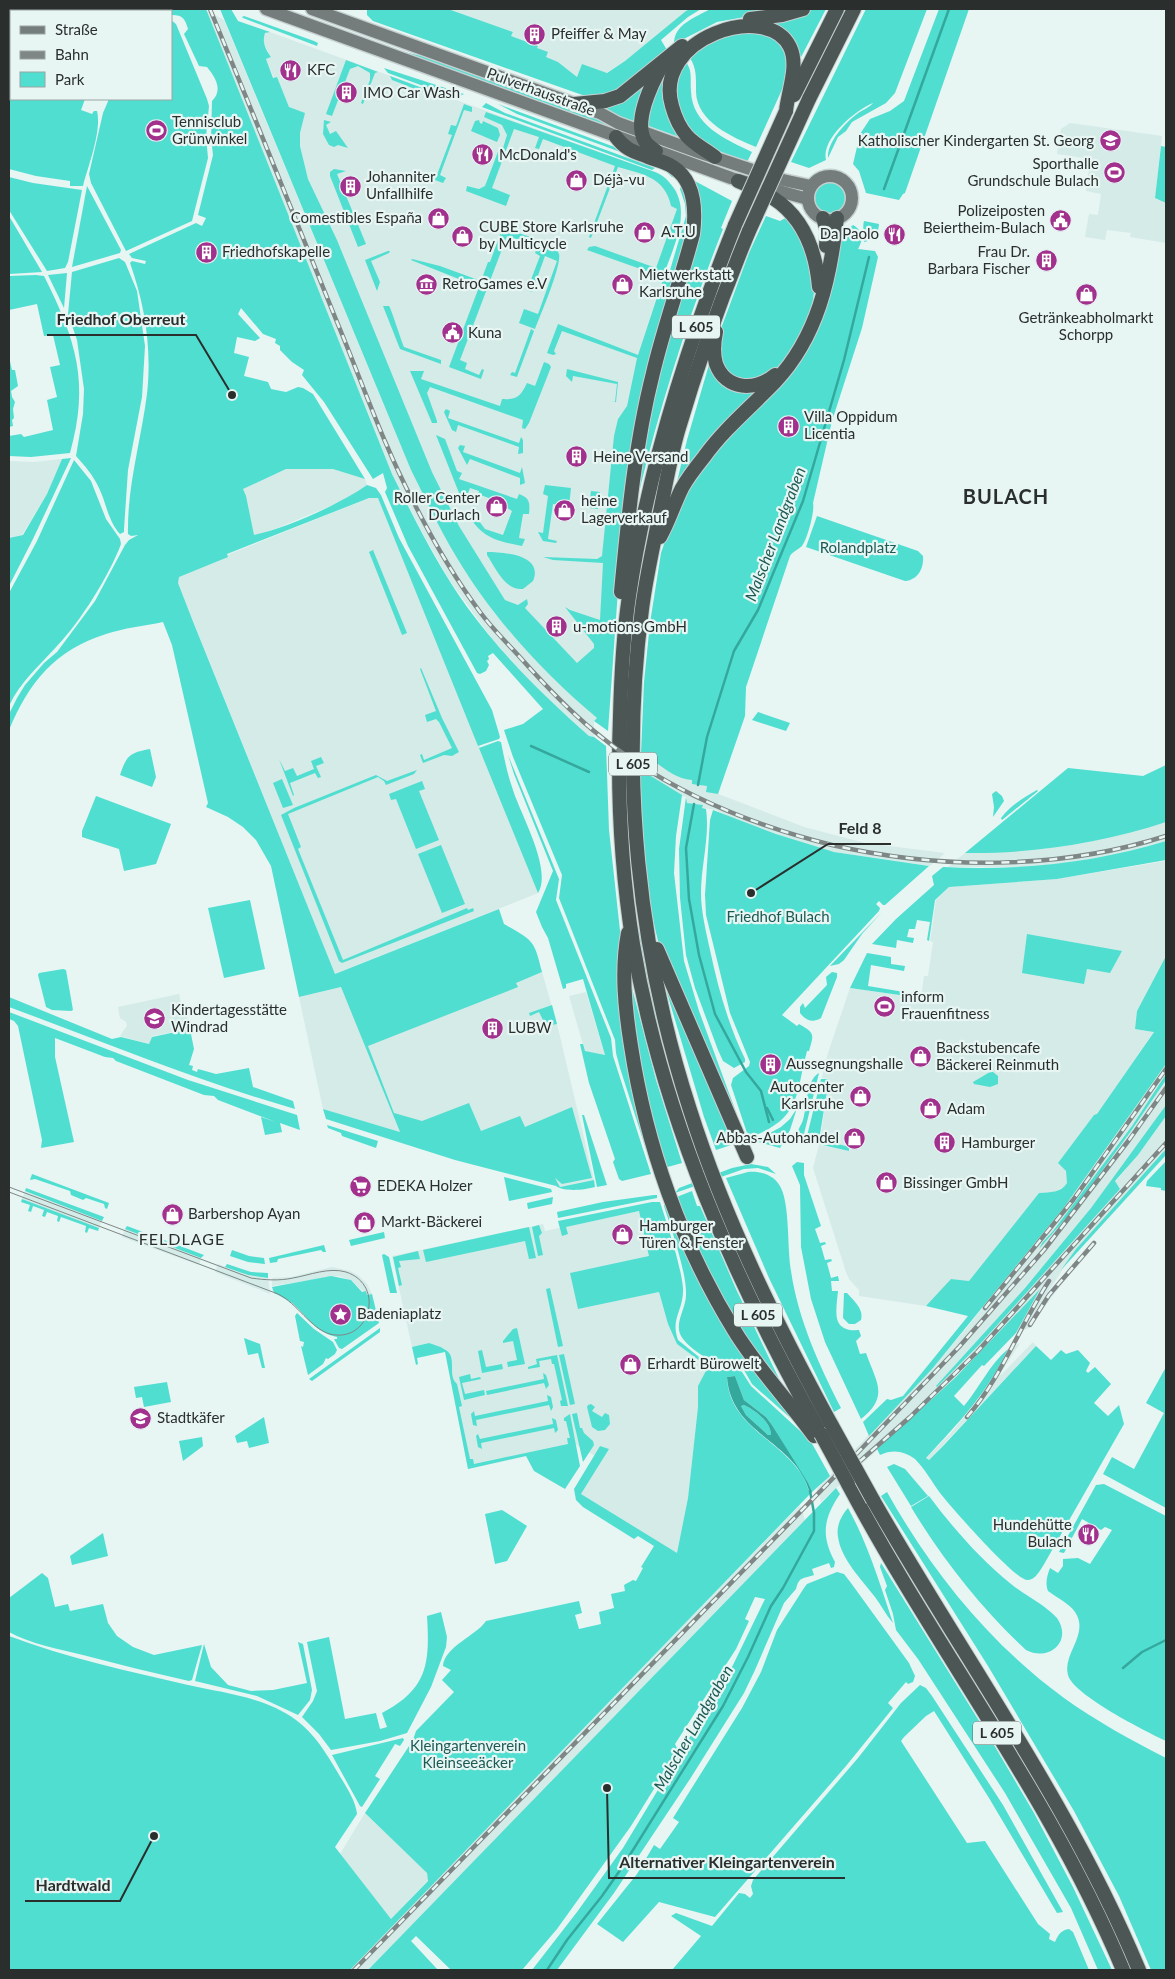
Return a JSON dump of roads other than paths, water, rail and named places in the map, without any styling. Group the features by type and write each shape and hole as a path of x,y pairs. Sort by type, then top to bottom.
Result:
{"highway":[{"path":"574,104 598,102 620,96 689,41 712,28 738,20 782,16 803,9"},
{"path":"792,90 837,9"},
{"name":"L 605","path":"854,9 809,100 750,231 702,356 677,434 652,548 642,606 633,706 633,785 636,833 646,921 657,982 679,1075 702,1144 718,1188 756,1278 801,1369 822,1432 874,1500 1040,1778 1082,1850 1139,1970"},
{"path":"714,157 687,136 675,115 670,100 669,84 673,70 688,50 706,37 725,28 753,25 771,29 785,40 793,55 792,90"},
{"path":"656,151 647,144 641,124 646,101 665,60"},
{"name":"L 605","path":"792,90 786,111 735,225 694,332 664,430 637,547 628,600 623,655 618,788 630,922 646,1009 668,1088 704,1193 758,1317 822,1432 862,1512 1008,1751 1062,1846 1123,1970"},
{"path":"616,137 624,148 665,162 682,174 691,190 695,211 693,234 653,373 636,458 625,546 620,613 619,633 623,655"},
{"path":"738,181 773,198 788,210 802,229 814,253 819,287"},
{"path":"721,304 714,344 716,362 719,369 730,381 743,386 762,384 774,376 795,350 812,317 824,268 827,231 822,218"},
{"path":"652,548 664,530 682,488 705,455 775,382 791,364 803,346 814,325 825,289 833,254 837,218"},
{"path":"646,921 668,979 747,1157"},
{"path":"630,922 624,953 625,995 629,1034 639,1091 659,1168 711,1290 734,1330 780,1395 822,1432"}],"main road":[{"name":"Pulverhausstraße","path":"266,9 738,181 809,193"},
{"name":"Pulverhausstraße","path":"312,9 574,104 642,132 783,180 809,193"},
{"path":"836,176 846,182 851,192 852,202 845,213 837,218 822,218 813,212 809,193 818,179 836,176"}],"waterway":[{"name":"Malscher Landgraben","path":"884,189 949,9"},
{"name":"Malscher Landgraben","path":"698,785 707,737 734,651 758,610 803,501 844,360 869,257"},
{"path":"531,746 589,772"},
{"name":"Malscher Landgraben","path":"694,804 686,848 689,899 699,955 715,1014 746,1072 761,1091 769,1122"},
{"name":"Malscher Landgraben","path":"767,1108 773,1120"},
{"name":"Malscher Landgraben","path":"547,1970 567,1940 623,1866 723,1706 771,1606 814,1531 814,1513 810,1491"},
{"path":"1123,1668 1142,1652 1166,1640"}],"tram line":[{"path":"9,1187 251,1278 282,1280 333,1270 346,1272 358,1279 366,1289 369,1300 368,1312 363,1322 355,1330 344,1335 330,1334 310,1322 291,1303 278,1294 9,1192"}],"railway":[{"path":"210,9 382,435 420,515 452,572 484,618 545,685 594,731 648,770 707,802 737,815 800,836 832,845 873,853 915,859 1000,863 1084,855 1166,836"},
{"path":"985,1308 1073,1200 1166,1069"},
{"path":"354,1970 959,1347 1044,1250 1129,1140 1166,1088"},
{"path":"859,1462 910,1417 977,1352 1166,1143"},
{"path":"1030,1325 1049,1295 1094,1243"},
{"path":"967,1417 1001,1368 1049,1281"}],"place":[{"name":"Pfeiffer & May","path":"535,34"},
{"name":"KFC","path":"291,70"},
{"name":"IMO Car Wash","path":"347,93"},
{"name":"Tennisclub Grünwinkel","path":"156,131"},
{"name":"Katholischer Kindergarten St. Georg","path":"1110,141"},
{"name":"McDonald's","path":"483,155"},
{"name":"Sporthalle Grundschule Bulach","path":"1115,173"},
{"name":"Déjà-vu","path":"577,180"},
{"name":"Johanniter Unfallhilfe","path":"350,186"},
{"name":"Comestibles España","path":"438,218"},
{"name":"Polizeiposten Beiertheim-Bulach","path":"1061,220"},
{"name":"A.T.U","path":"645,232"},
{"name":"Da Paolo","path":"895,234"},
{"name":"CUBE Store Karlsruhe by Multicycle","path":"463,236"},
{"name":"Friedhofskapelle","path":"206,252"},
{"name":"Frau Dr. Barbara Fischer","path":"1046,261"},
{"name":"RetroGames e.V","path":"426,284"},
{"name":"Mietwerkstatt Karlsruhe","path":"623,284"},
{"name":"Getränkeabholmarkt Schorpp","path":"1086,295"},
{"name":"Kuna","path":"452,333"},
{"name":"Friedhof Oberreut","path":"232,395"},
{"name":"Villa Oppidum Licentia","path":"788,426"},
{"name":"Heine Versand","path":"577,457"},
{"name":"Roller Center Durlach","path":"496,507"},
{"name":"heine Lagerverkauf","path":"565,510"},
{"name":"u-motions GmbH","path":"557,627"},
{"name":"Feld 8","path":"751,893"},
{"name":"inform Frauenfitness","path":"885,1006"},
{"name":"Kindertagesstätte Windrad","path":"155,1019"},
{"name":"LUBW","path":"492,1028"},
{"name":"Backstubencafe Bäckerei Reinmuth","path":"920,1057"},
{"name":"Aussegnungshalle","path":"770,1064"},
{"name":"Autocenter Karlsruhe","path":"860,1096"},
{"name":"Adam","path":"931,1109"},
{"name":"Abbas-Autohandel","path":"855,1138"},
{"name":"Hamburger","path":"945,1143"},
{"name":"Bissinger GmbH","path":"887,1183"},
{"name":"EDEKA Holzer","path":"361,1186"},
{"name":"Barbershop Ayan","path":"172,1214"},
{"name":"Markt-Bäckerei","path":"365,1222"},
{"name":"Hamburger Türen & Fenster","path":"623,1235"},
{"name":"Badeniaplatz","path":"341,1314"},
{"name":"Erhardt Bürowelt","path":"631,1364"},
{"name":"Stadtkäfer","path":"141,1418"},
{"name":"Hundehütte Bulach","path":"1088,1534"},
{"name":"Alternativer Kleingartenverein","path":"607,1788"},
{"name":"Hardtwald","path":"154,1836"}],"district":[{"name":"BULACH","path":"1006,497"},
{"name":"FELDLAGE","path":"182,1239"}],"park label":[{"name":"Rolandplatz","path":"858,548"},
{"name":"Friedhof Bulach","path":"778,917"},
{"name":"Kleingartenverein Kleinseeäcker","path":"468,1754"}]}
